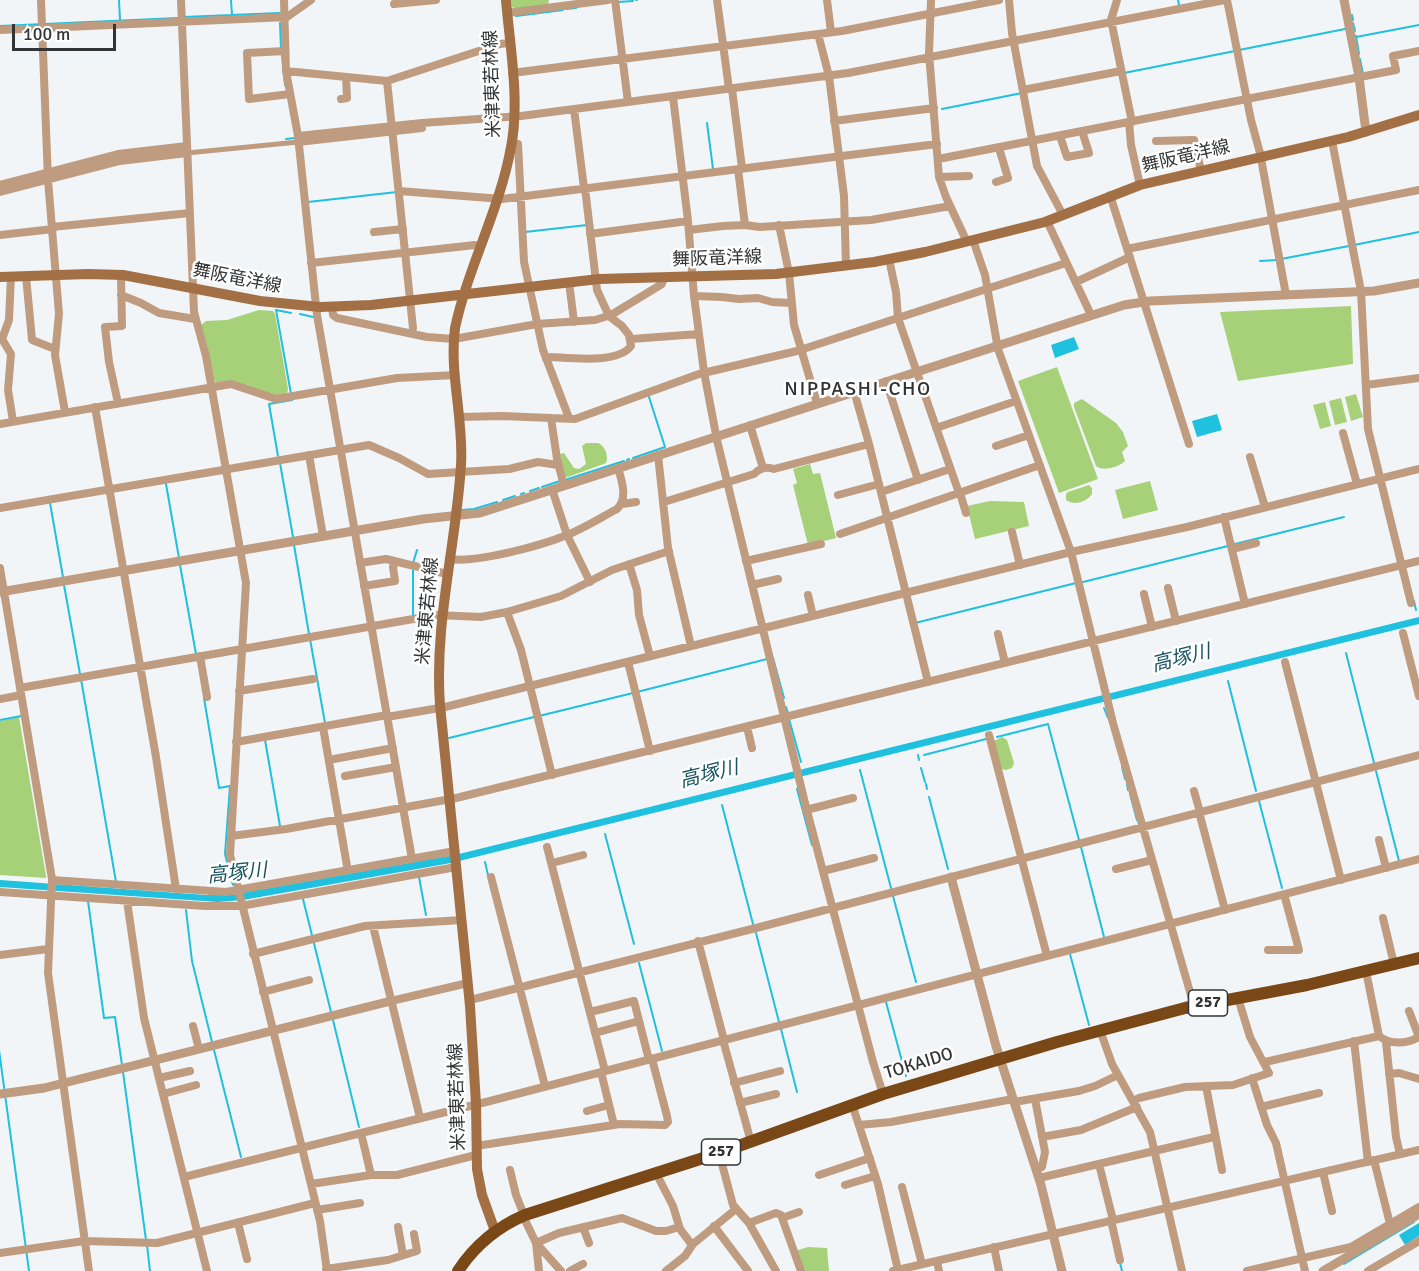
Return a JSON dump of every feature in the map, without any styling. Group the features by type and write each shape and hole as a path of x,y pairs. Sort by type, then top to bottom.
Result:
{"highway":[{"name":"TOKAIDO","path":"459,1271 473,1251 495,1231 523,1216 751,1142 852,1104 999,1058 1100,1030 1194,1006 1307,985 1419,958"}],"main road":[{"name":"米津東若林線","path":"495,1231 482,1195 476,1150 476,1104 470,1000 440,708 438,663 441,615 461,473 462,446 454,339 457,320 512,143 514,116 506,0"},
{"name":"舞阪竜洋線","path":"6,276 121,275 260,301 332,307 596,279 789,273 889,259 970,241 1063,216 1110,195 1140,185 1332,141 1419,115"}],"street":[{"path":"41,0 48,176 60,319 55,349 65,412"},
{"path":"181,0 195,319 205,350 246,584 230,855 311,1184 327,1270 388,1260 417,1251 414,1234"},
{"path":"284,0 286,71 298,139 316,307 412,860"},
{"path":"0,30 42,25 181,19 284,18 311,0"},
{"path":"394,4 436,0"},
{"path":"507,13 608,0"},
{"path":"615,0 628,102"},
{"path":"717,0 740,169 745,225"},
{"path":"827,0 831,32"},
{"path":"931,0 930,58 939,177 950,206 983,269 997,345 1071,552 1108,704 1194,1006"},
{"path":"512,74 818,34 999,0"},
{"path":"1009,0 1014,41 1039,172 1063,216"},
{"path":"1117,0 1111,22 1130,122 1131,145 1140,185"},
{"path":"0,185 126,159 187,150 514,116 829,76 1226,0 1260,157 1286,295"},
{"path":"1344,0 1359,77 1366,132"},
{"path":"818,34 829,76 839,156 844,199 846,265"},
{"path":"286,71 387,81 509,43"},
{"path":"285,51 247,53 249,99 290,94"},
{"path":"938,159 1396,70 1393,56 1419,51"},
{"path":"1023,90 1121,71"},
{"path":"341,99 347,98 346,77"},
{"path":"387,81 413,327 411,334"},
{"path":"673,96 689,230 694,296 704,372 716,436 799,780 883,1094"},
{"path":"834,121 934,108"},
{"path":"546,359 617,355 629,349 631,339 622,326 609,315 598,294 574,109"},
{"path":"1060,136 1067,157 1089,153 1082,131"},
{"path":"1156,141 1194,140 1201,171"},
{"path":"1332,141 1362,291 1368,429 1411,603"},
{"path":"512,143 518,144 522,254 546,359 569,418"},
{"path":"399,191 496,198 520,197 937,144"},
{"path":"996,182 1008,178 999,148"},
{"path":"0,192 48,176"},
{"path":"939,177 969,176"},
{"path":"1076,282 1128,253 1272,219 1419,190"},
{"path":"1110,195 1189,444"},
{"path":"689,230 745,225 760,227 871,220 950,206"},
{"path":"0,235 190,213"},
{"path":"590,234 688,221"},
{"path":"1047,221 1091,315"},
{"path":"779,225 789,273 794,325 817,403"},
{"path":"374,232 403,229"},
{"path":"311,263 475,245 480,247"},
{"path":"889,259 896,292 898,318 966,513"},
{"path":"459,417 575,419 704,372 800,350 1066,263"},
{"path":"118,403 109,362 105,327 122,326 121,275"},
{"path":"6,276 9,316 2,339 11,354 8,393 13,422"},
{"path":"26,276 33,340 55,349"},
{"path":"332,307 333,315 337,318 432,338 454,339 537,324 595,320 609,315 662,284 664,277"},
{"path":"570,282 574,322"},
{"path":"2,592 431,518 480,513 1091,315 1143,302 1386,290 1419,283"},
{"path":"121,295 153,311 195,319"},
{"path":"694,296 758,298 772,302 791,303"},
{"path":"631,339 699,334"},
{"path":"0,424 231,384 276,399 397,378 455,375"},
{"path":"1366,385 1419,378"},
{"path":"886,381 918,480"},
{"path":"854,391 928,682"},
{"path":"936,428 1016,400"},
{"path":"95,407 176,889"},
{"path":"551,418 558,465 564,486"},
{"path":"750,425 764,468"},
{"path":"1343,433 1357,484"},
{"path":"996,446 1029,435"},
{"path":"664,502 754,474 764,468 774,468 869,444"},
{"path":"0,508 369,445 426,473 509,469 538,462 558,465"},
{"path":"309,455 323,536"},
{"path":"658,455 669,551 691,646"},
{"path":"1250,457 1265,507"},
{"path":"840,534 1040,465"},
{"path":"449,560 475,560 567,535 617,509 622,504 624,494 618,468"},
{"path":"838,495 918,480 950,469"},
{"path":"236,742 440,708 1071,552 1224,518 1419,469"},
{"path":"552,489 567,535 590,582"},
{"path":"622,504 636,502"},
{"path":"1224,518 1245,604"},
{"path":"1012,532 1020,565"},
{"path":"1232,549 1256,543"},
{"path":"746,561 821,544"},
{"path":"0,699 21,692 140,667 371,626 441,615 482,618 561,596 606,573 669,551"},
{"path":"360,563 386,559 447,574"},
{"path":"231,836 339,820 449,800 1419,561"},
{"path":"364,586 395,581 394,562"},
{"path":"629,564 637,590 639,615 650,656"},
{"path":"0,568 2,592 52,881 48,973 89,1271"},
{"path":"752,585 778,579"},
{"path":"1168,588 1176,621"},
{"path":"1144,594 1152,627"},
{"path":"808,595 813,616"},
{"path":"507,612 521,650 552,775"},
{"path":"1403,633 1419,696"},
{"path":"998,634 1005,663"},
{"path":"200,656 207,697"},
{"path":"628,662 650,751"},
{"path":"1285,662 1341,880"},
{"path":"239,691 313,679"},
{"path":"323,727 347,866"},
{"path":"747,727 752,748"},
{"path":"989,735 1047,956"},
{"path":"334,759 393,748"},
{"path":"470,1000 1419,755"},
{"path":"345,776 396,767"},
{"path":"1194,791 1225,910"},
{"path":"807,810 853,798"},
{"path":"1379,840 1386,868"},
{"path":"547,847 590,1012 614,1125"},
{"path":"552,863 583,855"},
{"path":"823,871 874,858"},
{"path":"52,881 215,892 412,860 455,859"},
{"path":"0,892 205,906 241,904 455,859"},
{"path":"184,1177 476,1104 1419,859"},
{"path":"1116,869 1152,860"},
{"path":"491,877 545,1086"},
{"path":"951,877 999,1058 1038,1174 1062,1270"},
{"path":"1268,950 1299,950 1284,894"},
{"path":"127,901 144,1018 207,1271"},
{"path":"1383,918 1394,964"},
{"path":"253,954 373,926 462,920"},
{"path":"373,926 420,1118"},
{"path":"698,941 751,1142"},
{"path":"0,955 48,949"},
{"path":"1366,971 1379,1036 1386,1042 1411,1042 1419,1037 1409,1011"},
{"path":"263,992 309,981"},
{"path":"3,1094 63,1083 468,983"},
{"path":"1042,1137 1081,1130 1135,1104 1139,1098 1185,1087 1233,1085 1269,1073 1250,1037 1238,998"},
{"path":"311,1184 371,1175 397,1175 476,1150 614,1125 665,1125 668,1122 634,1001 590,1012"},
{"path":"595,1033 639,1021"},
{"path":"194,1026 199,1049"},
{"path":"1100,1030 1118,1075 1148,1126 1182,1271"},
{"path":"1265,1062 1379,1036"},
{"path":"1354,1041 1371,1161 1390,1224"},
{"path":"1386,1042 1396,1137 1400,1154"},
{"path":"159,1078 190,1071"},
{"path":"734,1083 780,1071"},
{"path":"1389,1074 1399,1073 1419,1079"},
{"path":"859,1125 891,1122 1087,1089 1118,1075"},
{"path":"1252,1078 1275,1140 1305,1271"},
{"path":"163,1094 196,1085"},
{"path":"1206,1086 1222,1170"},
{"path":"1261,1107 1319,1093"},
{"path":"740,1103 776,1094"},
{"path":"1035,1099 1045,1158 1038,1174"},
{"path":"852,1104 875,1176 895,1270 1419,1150"},
{"path":"587,1110 609,1105"},
{"path":"361,1133 371,1175"},
{"path":"1038,1174 1099,1164 1214,1137"},
{"path":"718,1153 736,1209 749,1223 776,1271"},
{"path":"819,1175 870,1158"},
{"path":"1099,1164 1120,1260"},
{"path":"510,1170 523,1216 536,1243 561,1271"},
{"path":"1323,1172 1332,1211"},
{"path":"656,1173 673,1206 679,1227 692,1245"},
{"path":"845,1185 875,1176"},
{"path":"902,1187 922,1264"},
{"path":"0,1253 84,1241 157,1243 238,1222 316,1207 360,1203"},
{"path":"1323,1271 1390,1224 1419,1207"},
{"path":"666,1271 684,1256 692,1245 736,1209"},
{"path":"782,1218 799,1212"},
{"path":"749,1223 776,1213 782,1218 801,1271"},
{"path":"1247,1271 1302,1258 1353,1250 1419,1214"},
{"path":"536,1243 559,1233 622,1218 656,1231 679,1227"},
{"path":"238,1222 247,1259"},
{"path":"714,1226 748,1271"},
{"path":"398,1227 403,1255"},
{"path":"584,1227 589,1243"},
{"path":"1368,1271 1419,1241"},
{"path":"536,1243 538,1271"},
{"path":"994,1247 999,1271"},
{"path":"937,1261 939,1271"},
{"path":"570,1271 583,1264"}],"green space":[{"path":"511,0 549,0 548,4 516,9 512,7"},
{"path":"1351,306 1353,364 1238,381 1220,312"},
{"path":"259,310 273,311 275,314 287,394 280,396 217,384 214,380 201,325 206,321 227,320"},
{"path":"1057,367 1098,479 1059,493 1018,381"},
{"path":"1356,394 1363,417 1351,421 1345,397"},
{"path":"1341,398 1347,422 1335,425 1329,401"},
{"path":"1082,399 1116,423 1123,432 1128,446 1122,452 1125,461 1115,467 1107,469 1096,466 1074,407 1074,403"},
{"path":"1325,402 1331,426 1320,429 1313,405"},
{"path":"586,443 598,443 606,451 606,463 568,477 563,476 560,454 564,453 574,468 579,469 586,464 582,446"},
{"path":"810,464 813,474 820,473 836,538 808,545 793,485 797,483 793,469"},
{"path":"1150,481 1158,510 1123,519 1115,490"},
{"path":"1089,485 1092,488 1092,494 1087,499 1077,503 1066,500 1068,492"},
{"path":"990,501 1024,502 1029,526 975,539 967,506"},
{"path":"19,717 46,878 0,875 0,721"},
{"path":"1002,737 1007,740 1014,763 1012,768 1006,770 1001,769 994,741"},
{"path":"808,1247 827,1248 829,1271 803,1271 797,1253 798,1250"}],"water":[{"path":"1074,337 1079,349 1055,358 1051,345"},
{"path":"1217,414 1222,430 1197,437 1192,421"},
{"path":"1419,617 1419,624 451,863 243,900 218,902 0,887 0,880 230,895 459,854"},
{"path":"0,1050 30,1271 28,1271 0,1065"},
{"path":"1419,1223 1419,1236 1405,1245 1399,1235"}],"waterway":[{"path":"119,0 120,20"},
{"path":"231,0 232,15"},
{"path":"1178,0 1179,5"},
{"path":"618,2 633,1"},
{"path":"566,9 576,8"},
{"path":"516,16 563,10"},
{"path":"184,17 280,13"},
{"path":"1352,15 1353,20"},
{"path":"0,26 178,18"},
{"path":"280,23 281,48"},
{"path":"1353,23 1355,31"},
{"path":"1356,37 1419,25"},
{"path":"1239,50 1345,29"},
{"path":"1356,36 1359,54"},
{"path":"1124,73 1235,51"},
{"path":"282,55 285,85"},
{"path":"1360,59 1363,74"},
{"path":"942,109 1022,93"},
{"path":"707,123 713,169"},
{"path":"286,139 295,138"},
{"path":"308,202 397,192"},
{"path":"525,232 587,225"},
{"path":"1354,245 1419,232"},
{"path":"1281,259 1349,246"},
{"path":"1260,261 1277,260"},
{"path":"291,313 276,310 291,394"},
{"path":"300,314 313,317"},
{"path":"633,458 665,447 648,394"},
{"path":"278,456 269,404 292,400 292,398"},
{"path":"565,480 624,461"},
{"path":"280,463 293,537"},
{"path":"542,487 560,481"},
{"path":"166,484 179,558"},
{"path":"530,491 539,488"},
{"path":"503,500 515,496"},
{"path":"462,510 497,502"},
{"path":"50,503 63,577"},
{"path":"1235,544 1344,517"},
{"path":"294,545 309,634"},
{"path":"1083,582 1228,546"},
{"path":"413,563 417,550"},
{"path":"180,565 196,654"},
{"path":"413,570 413,616"},
{"path":"915,623 1076,583"},
{"path":"64,585 80,674"},
{"path":"1414,601 1416,610"},
{"path":"310,639 325,723"},
{"path":"1346,653 1374,763"},
{"path":"773,658 784,698"},
{"path":"637,692 767,659"},
{"path":"81,679 116,882"},
{"path":"1228,681 1256,791"},
{"path":"539,716 633,693"},
{"name":"高塚川","path":"204,698 219,788 230,786 225,854 233,885"},
{"path":"786,707 788,713"},
{"path":"1104,708 1108,718"},
{"path":"0,720 21,716 22,718"},
{"path":"449,738 534,717"},
{"path":"789,719 801,762"},
{"path":"1048,724 1079,840"},
{"path":"997,737 1048,724"},
{"path":"924,755 986,739"},
{"path":"265,740 280,826"},
{"path":"918,755 919,760"},
{"path":"1122,767 1125,779"},
{"path":"921,768 925,782"},
{"path":"860,770 891,888"},
{"path":"1376,771 1399,861"},
{"path":"926,784 927,789"},
{"path":"1127,784 1128,790"},
{"path":"797,789 812,845"},
{"path":"1130,794 1137,820"},
{"path":"929,797 948,869"},
{"path":"1259,801 1282,888"},
{"path":"722,805 753,924"},
{"path":"605,834 634,944"},
{"path":"1081,847 1104,937"},
{"path":"485,862 488,875"},
{"path":"419,877 426,915"},
{"path":"893,896 916,982"},
{"path":"303,899 331,1012"},
{"path":"88,901 104,1018 115,1017 122,1065"},
{"path":"186,910 192,961 212,1042"},
{"path":"756,933 779,1022"},
{"path":"1070,954 1089,1025"},
{"path":"639,963 662,1051"},
{"path":"886,1002 906,1076"},
{"path":"333,1020 359,1127"},
{"path":"781,1029 797,1092"},
{"path":"214,1050 241,1157"},
{"path":"123,1072 146,1240"},
{"path":"1344,1264 1414,1222"},
{"path":"147,1245 150,1271"},
{"path":"1120,1263 1122,1271"}],"district":[{"name":"NIPPASHI-CHO","path":"858,390"}]}
